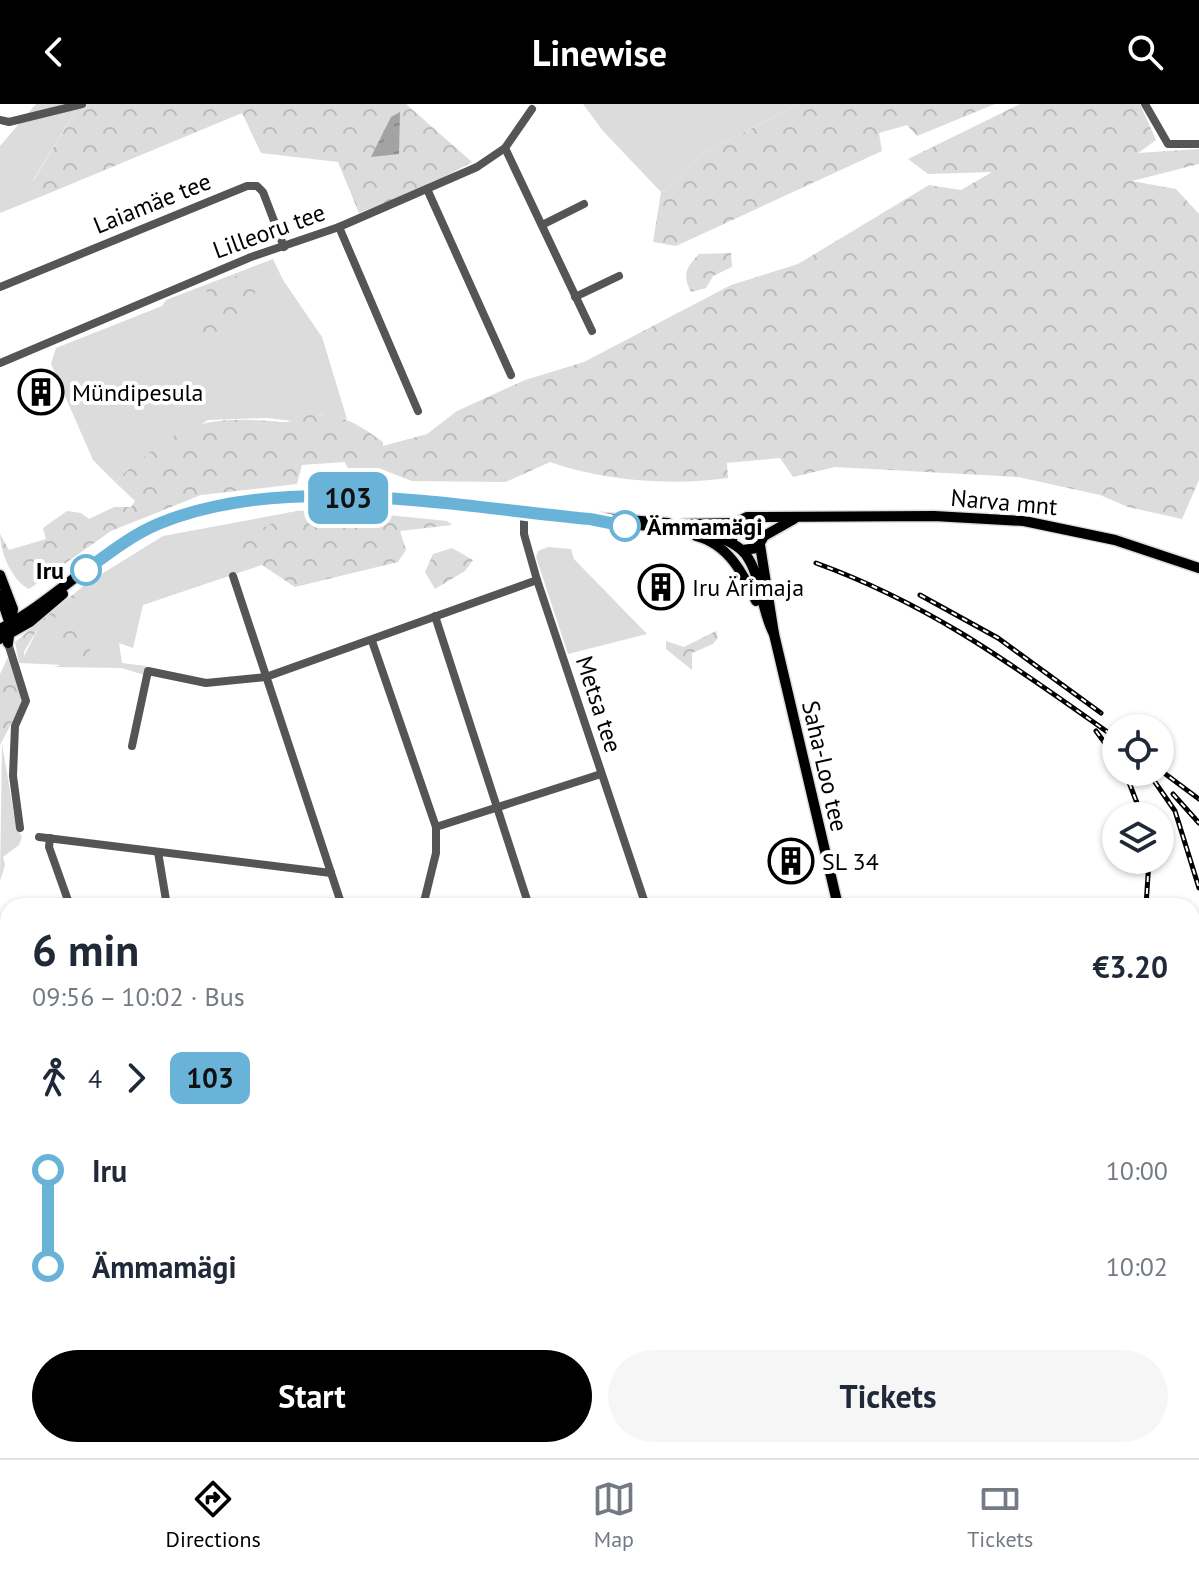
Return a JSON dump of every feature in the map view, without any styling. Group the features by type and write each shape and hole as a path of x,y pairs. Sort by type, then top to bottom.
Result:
{"main road":[{"name":"Narva mnt","path":"5,634 55,592 155,525 193,512 244,502 303,498 372,499 524,512 714,533 732,540 743,550 799,517"},
{"name":"Narva mnt","path":"590,519 620,517 715,525 735,523 747,517 934,516 1024,521 1115,540 1199,568"},
{"path":"756,519 762,541"},
{"path":"732,540 735,523"},
{"path":"651,528 702,538 723,550 744,576 765,617"},
{"name":"Saha-Loo tee","path":"762,541 774,634 836,898"},
{"name":"Saha-Loo tee","path":"743,550 752,565 765,617 774,634"},
{"name":"Narva mnt","path":"5,634 30,622 86,570"},
{"path":"0,575 5,634"},
{"path":"4,594 13,601 27,605 55,592"}],"street":[{"path":"0,120 9,122 82,104"},
{"path":"1145,104 1168,144 1199,144"},
{"name":"Lilleoru tee","path":"0,363 251,257 339,227 477,167 505,148 532,109"},
{"path":"505,148 592,331"},
{"name":"Laiamäe tee","path":"0,287 247,186 257,186 263,192 284,247"},
{"path":"427,189 511,375"},
{"path":"542,225 584,204"},
{"path":"339,227 418,411"},
{"path":"575,297 619,276"},
{"name":"Metsa tee","path":"524,512 524,534 537,580 643,898"},
{"path":"233,576 339,898"},
{"path":"132,746 148,671 206,683 266,677 537,580"},
{"path":"435,616 526,898"},
{"path":"5,634 26,701 15,726 13,776 20,828"},
{"path":"372,641 436,827 436,853 425,898"},
{"path":"436,827 601,774"},
{"path":"39,837 331,873"},
{"path":"50,838 49,847 67,898"},
{"path":"158,852 166,898"}],"green space":[{"path":"36,104 80,104 33,180 40,197 0,213 0,146"},
{"path":"80,104 406,104 472,162 424,188 359,213 338,162 261,153 242,113 40,197 33,181"},
{"path":"583,104 798,104 701,155 677,182 661,192 603,131"},
{"path":"798,104 995,104 917,136 907,125 879,133 882,151 676,246 653,242 661,192 677,182 701,155"},
{"path":"1020,104 1140,104 1156,140 1138,153 1199,149 1199,164 1132,181 1176,189 1199,214 1199,480 1182,519 1128,507 1100,495 1018,477 835,467 793,477 780,458 727,463 728,478 684,482 615,478 550,462 506,482 412,481 378,468 375,481 361,484 351,477 345,462 302,465 297,484 201,495 111,531 29,589 17,580 8,565 0,534 9,550 46,539 43,528 67,511 81,513 89,519 114,507 131,507 135,501 116,483 120,477 159,445 192,427 229,420 284,422 321,414 349,421 383,442 383,446 427,434 457,411 525,380 584,362 731,285 798,264 929,185 961,190 992,172 928,174 908,159"},
{"path":"731,253 732,267 713,276 706,288 691,292 687,272 699,254"},
{"path":"273,259 283,280 322,337 347,419 321,414 293,421 267,418 208,420 120,477 116,483 93,460 51,364 56,348 162,306 166,300"},
{"path":"247,271 256,289 251,310 210,347 195,343 189,327 213,317 206,290"},
{"path":"339,510 447,521 452,525 400,531 406,550 398,562 295,587 262,565 241,572 240,539 297,511"},
{"path":"297,511 241,539 241,572 143,605 133,648 119,643 122,663 146,666 144,675 122,668 54,667 61,665 24,656 40,625 89,586 87,583 163,536"},
{"path":"548,547 571,549 574,559 647,634 568,654 536,557 538,551"},
{"path":"452,548 473,560 465,571 435,589 425,572 433,554"},
{"path":"87,583 89,590 68,602 69,612 60,610 51,623 40,625 24,652 24,656 64,665 19,663 15,642"},
{"path":"63,622 82,627 91,637 94,642 87,656 74,662 57,653 57,640 51,631 55,624"},
{"path":"716,631 718,638 713,644 692,653 692,670 666,649 666,641 684,647"},
{"path":"8,657 23,702 0,745 0,674"},
{"path":"2,744 16,826 22,837 19,845 3,857 5,865 0,881"}],"water":[{"path":"400,112 399,154 371,157 391,117"}],"railway":[{"path":"816,563 898,598 936,619 1008,663 1102,728"},
{"path":"920,595 998,638 1101,713"},
{"path":"1096,731 1102,739"},
{"path":"1174,780 1199,799"},
{"path":"1130,786 1137,802"},
{"path":"1158,786 1175,811 1199,888"},
{"path":"1173,794 1199,823"},
{"path":"1147,898 1148,874"}],"bus line":[{"name":"103","path":"86,570 155,525 193,512 244,502 303,498 372,499 590,519 625,526"}],"place":[{"name":"Mündipesula","path":"41,392"},
{"name":"Ämmamägi","path":"625,526"},
{"name":"Iru","path":"86,570"},
{"name":"Iru Ärimaja","path":"661,587"},
{"name":"SL 34","path":"791,861"}]}
